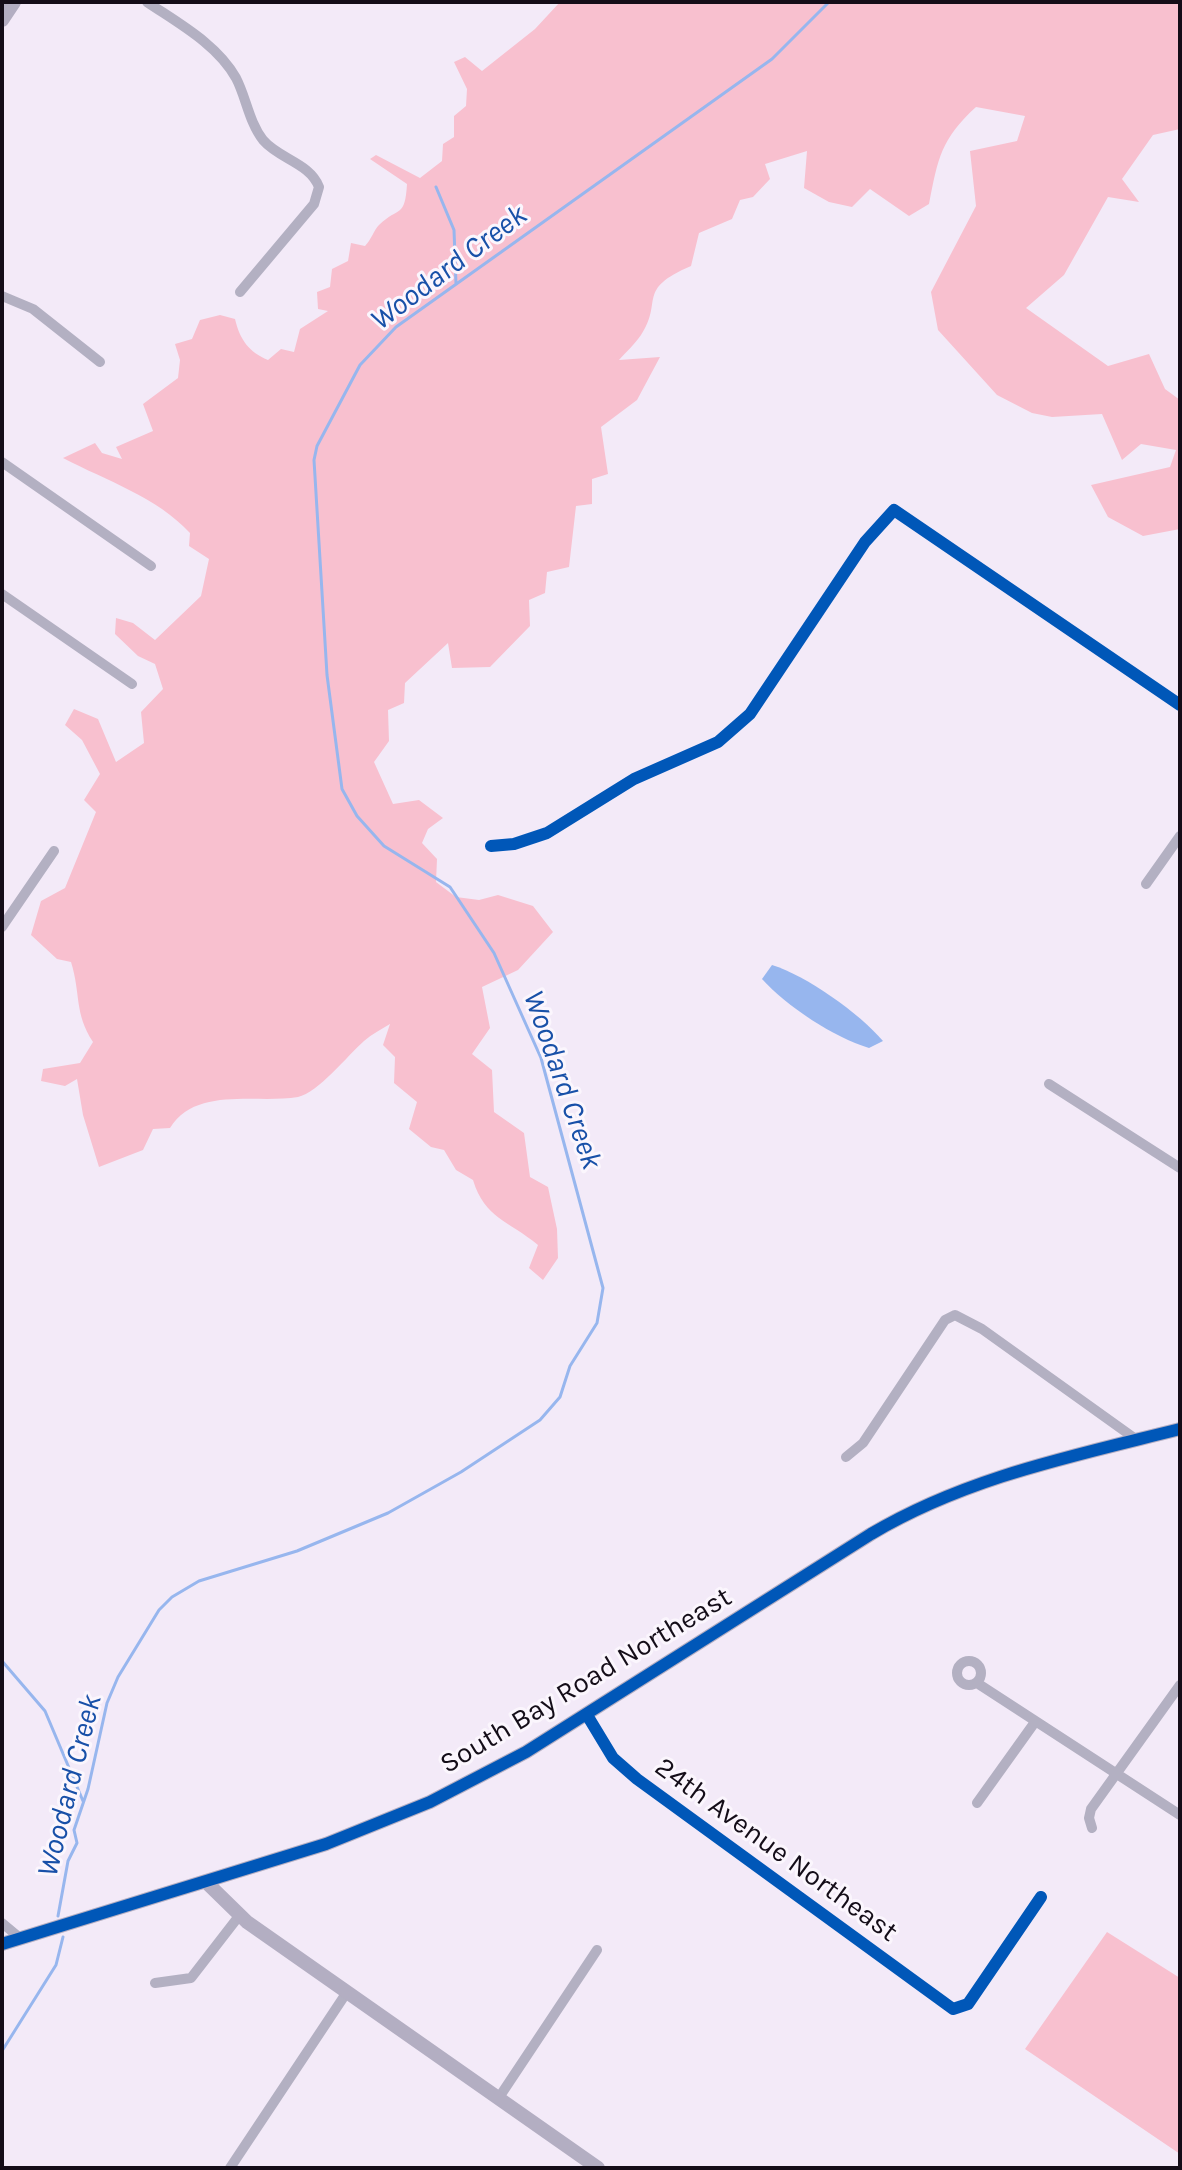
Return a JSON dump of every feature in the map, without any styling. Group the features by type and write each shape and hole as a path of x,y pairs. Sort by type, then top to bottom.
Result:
{"street":[{"path":"2,20 14,2"},
{"path":"147,2 210,47 224,62 234,75 264,140 315,177 319,187 314,204 240,292"},
{"path":"2,296 33,309 100,362"},
{"path":"2,462 151,566"},
{"path":"491,846 514,844 547,833 634,779 728,735 750,714 865,542 894,510 1180,705"},
{"path":"2,594 132,684"},
{"path":"1146,884 1180,836"},
{"path":"2,927 54,851"},
{"path":"1049,1084 1180,1168"},
{"path":"846,1457 863,1443 945,1320 955,1315 982,1329 1137,1440"},
{"name":"South Bay Road Northeast","path":"2,1944 326,1844 403,1815 481,1778 587,1715 779,1591 919,1507 991,1477 1180,1429"},
{"path":"977,1683 1180,1815"},
{"path":"1092,1828 1091,1809 1178,1691"},
{"name":"24th Avenue Northeast","path":"587,1715 613,1758 637,1779 953,2009 968,2004 1041,1897"},
{"path":"977,1803 1035,1722"},
{"path":"206,1882 239,1916 598,2168"},
{"path":"155,1983 191,1978 239,1916"},
{"path":"2,1923 20,1938"},
{"path":"498,2099 597,1950"},
{"path":"230,2168 347,1992"}],"shaded area":[{"path":"560,2 1180,2 1180,129 1153,135 1122,179 1139,202 1108,197 1064,275 1026,308 1108,366 1149,354 1165,389 1180,400 1180,529 1143,536 1108,517 1091,485 1170,467 1176,450 1141,444 1122,460 1102,414 1052,417 1032,413 997,395 938,330 931,292 976,206 970,151 1017,141 1025,116 976,107 955,129 943,150 929,204 909,216 870,189 852,207 829,202 804,188 807,151 765,164 770,179 753,197 740,200 732,219 699,233 691,266 674,274 657,289 651,313 639,338 619,360 660,357 637,400 601,427 608,474 592,479 592,504 576,506 569,567 547,572 545,593 529,600 530,626 490,667 452,668 448,643 405,683 404,703 388,710 389,741 374,762 393,804 419,800 443,818 428,829 422,843 437,859 436,882 456,897 479,900 498,895 533,906 553,932 518,970 482,987 490,1028 472,1054 492,1070 494,1112 524,1133 530,1177 548,1187 557,1229 558,1258 543,1280 529,1268 538,1245 491,1211 473,1180 456,1170 444,1150 431,1147 409,1129 417,1102 394,1083 395,1057 383,1045 390,1024 364,1041 306,1094 282,1099 228,1099 195,1106 181,1115 170,1128 153,1129 143,1150 99,1167 83,1115 77,1079 65,1086 41,1081 43,1069 80,1063 93,1042 80,1012 71,962 57,959 31,935 41,901 65,888 96,812 84,800 100,774 82,740 65,725 74,709 98,719 116,762 144,743 141,712 163,689 155,664 138,656 115,634 116,618 133,623 155,640 201,596 209,559 189,546 190,533 162,509 63,458 95,443 102,453 122,459 116,447 153,431 143,404 178,378 180,360 175,344 192,339 200,320 220,315 235,319 246,344 268,360 281,349 294,352 300,329 328,311 318,309 317,292 330,287 332,269 348,261 351,243 365,246 379,225 400,210 405,202 407,184 370,159 376,155 420,178 442,161 443,144 454,137 454,116 466,106 467,89 454,62 465,57 482,71 535,29"},
{"path":"1107,1932 1180,1978 1180,2154 1025,2049"}],"water":[{"path":"772,965 832,997 883,1041 869,1048 841,1037 812,1020 762,979"}],"waterway":[{"name":"Woodard Creek","path":"58,1916 68,1861 77,1843 74,1830 88,1789 107,1703 118,1677 159,1610 172,1597 199,1581 297,1551 388,1513 461,1472 540,1420 560,1397 570,1366 597,1323 603,1288 541,1058 494,953 450,887 384,846 357,816 342,789 327,675 314,460 317,446 360,365 396,327 772,59 829,2"},
{"path":"436,187 454,230 456,284"},
{"path":"2,1661 45,1711 83,1801"},
{"name":"Woodard Creek","path":"2,2051 56,1965 63,1937"}],"cycle path":[{"path":"491,846 514,844 547,833 634,779 718,742 750,714 865,542 894,510 1180,705"},
{"path":"2,1944 326,1844 430,1802 526,1752 907,1514 1021,1470 1180,1429"},
{"path":"587,1715 613,1758 637,1779 953,2009 968,2004 1041,1897"}]}
